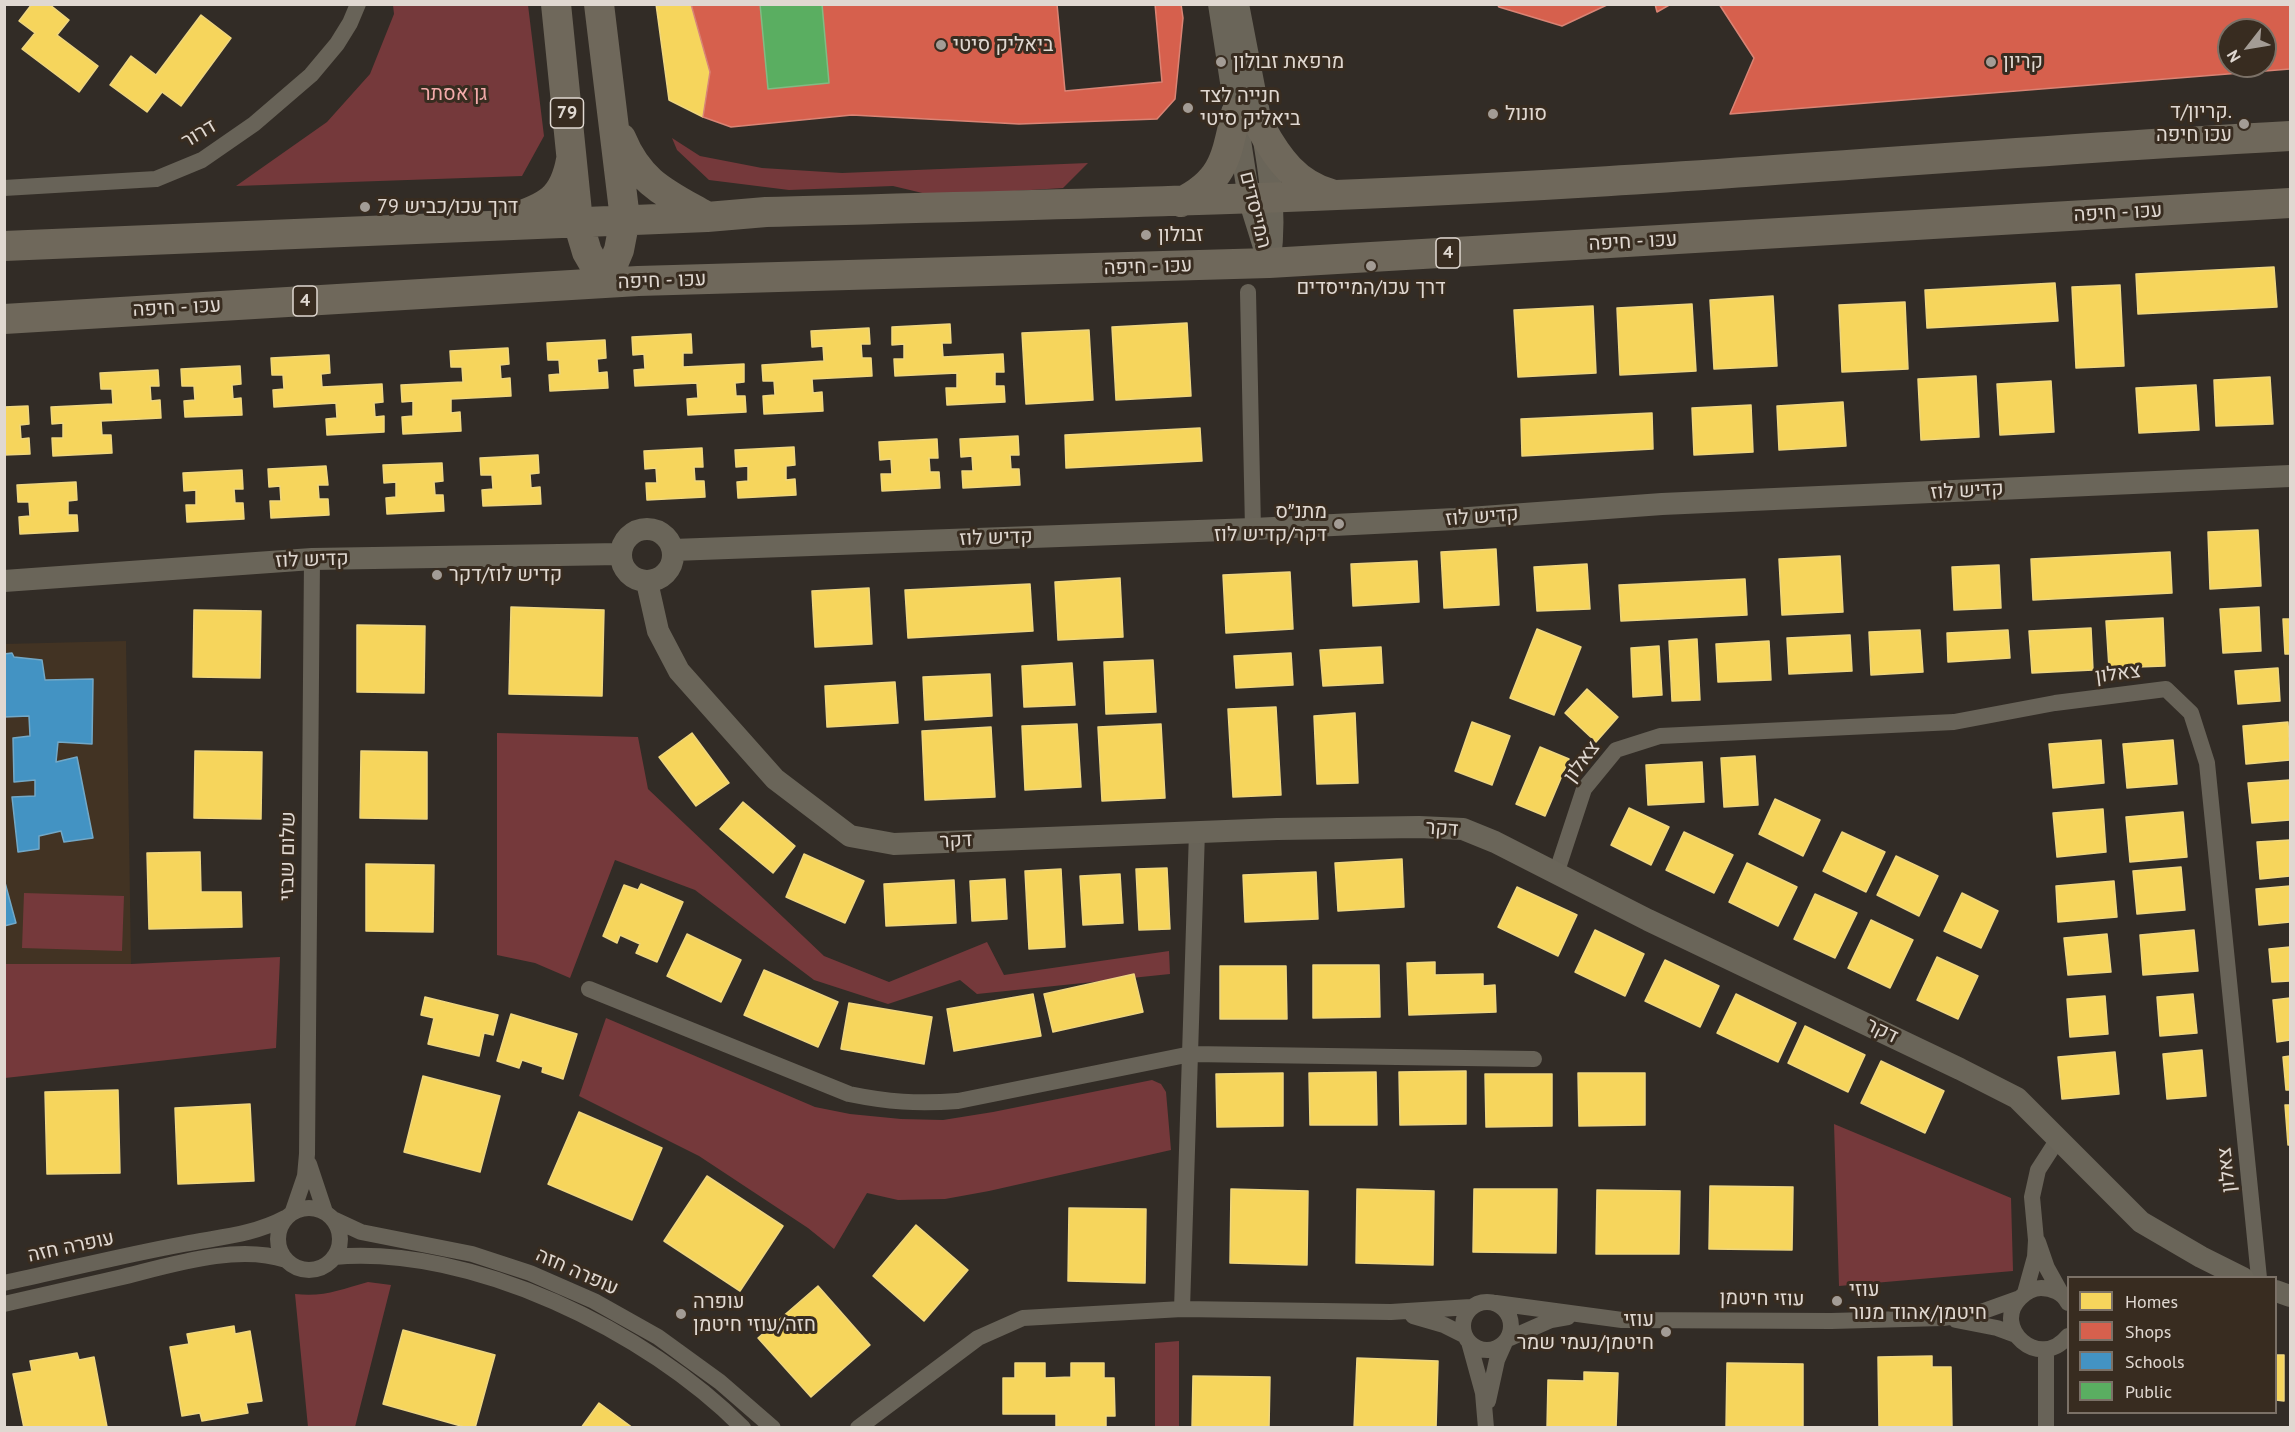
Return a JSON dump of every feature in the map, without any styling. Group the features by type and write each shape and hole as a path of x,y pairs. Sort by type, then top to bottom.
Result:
{"highway":[{"name":"79","path":"556,4 578,222 587,252 605,283"},
{"name":"79","path":"599,4 625,219 619,250 605,283"},
{"path":"610,106 625,148 639,171 669,196 707,216"},
{"path":"2240,138 2290,113"},
{"path":"1180,202 1199,193 1215,178 1229,144 1249,121 1296,177 1309,186 1334,195"},
{"path":"4,246 766,212 1180,202 1334,195 1594,182 2290,136"},
{"path":"491,226 532,212 558,194 568,175 572,154"},
{"name":"עכו - חיפה","path":"4,319 605,283 1269,263 2290,203"}],"street":[{"name":"דרור","path":"4,188 156,179 202,160 254,124 311,75 351,23 358,4"},
{"name":"המייסדים","path":"1219,4 1249,121"},
{"name":"המייסדים","path":"1239,4 1249,121 1269,263"},
{"path":"1248,292 1253,529"},
{"name":"קדיש לוז","path":"673,550 1253,529 1455,519 1662,504 2290,476"},
{"path":"640,529 657,530 669,542 673,550 673,558 667,572 647,582 639,580 625,570 620,554 621,546 626,538 640,529"},
{"name":"קדיש לוז","path":"4,581 312,559 620,554"},
{"name":"שלום שבזי","path":"289,1215 304,1181 307,1154 312,559"},
{"name":"דקר","path":"647,582 658,631 679,671 775,779 850,836 894,844 1197,831 1419,827 1463,829 1495,842 1556,874 2017,1098 2141,1222 2239,1276"},
{"name":"צאלון","path":"1556,874 1584,789 1616,750 1660,736 1954,722 2055,703 2166,689 2191,713 2207,763 2259,1276"},
{"path":"1182,1310 1197,831"},
{"path":"590,989 849,1094 887,1102 957,1101 1191,1054 1534,1059"},
{"path":"2016,1335 2011,1319 2013,1310 2023,1295 2035,1257 2036,1236 2032,1197 2038,1170 2058,1139"},
{"name":"שלום שבזי","path":"307,1154 329,1215"},
{"path":"304,1208 315,1208 329,1215 338,1228 340,1239 334,1257 327,1264 308,1270 299,1268 286,1260 279,1248 278,1238 280,1227 289,1215 304,1208"},
{"name":"עופרה חזה","path":"4,1283 184,1244 246,1234 267,1228 289,1215"},
{"name":"עופרה חזה","path":"329,1215 348,1228 361,1232 472,1254 530,1273 594,1301 667,1343 720,1382 773,1428"},
{"path":"2036,1236 2047,1268 2066,1299"},
{"name":"עופרה חזה","path":"4,1304 186,1261 239,1255 275,1256 286,1260"},
{"name":"עופרה חזה","path":"334,1257 379,1256 424,1262 478,1275 546,1298 612,1329 653,1354 708,1395 743,1428"},
{"name":"עוזי חיטמן","path":"1496,1303 1622,1320 1831,1321 1943,1318 1981,1312 2040,1288 2049,1288 2066,1299"},
{"path":"858,1428 978,1338 1023,1318 1182,1310 1392,1312 1471,1307 1487,1301 1503,1307 1511,1322 1506,1341 1497,1360 1486,1421"},
{"path":"1471,1307 1464,1318 1466,1339 1483,1393 1486,1421"},
{"path":"1392,1312 1420,1317 1466,1339 1475,1347 1486,1350 1494,1349 1506,1341"},
{"name":"עוזי חיטמן","path":"1506,1341 1551,1320 1580,1315"},
{"name":"עוזי חיטמן","path":"1943,1318 1969,1322 2016,1335 2026,1345 2046,1350"},
{"path":"2046,1428 2046,1350 2055,1347 2067,1337"},
{"path":"866,1428 879,1413"}],"shaded area":[{"path":"126,641 131,964 5,964 4,644"}],"green space":[{"name":"גן אסתר","path":"393,5 528,5 544,136 522,176 236,186 327,122 370,74 394,14"},
{"path":"672,138 700,156 762,168 842,173 1088,163 1063,188 935,196 893,186 789,190 709,180 677,150"},
{"path":"497,733 638,737 648,789 824,956 889,982 987,942 1004,975 1169,951 1170,974 977,994 960,980 888,1004 814,980 695,890 615,860 570,978 535,963 497,955"},
{"path":"24,893 124,896 122,951 22,948"},
{"path":"280,957 276,1048 5,1078 5,964 131,964"},
{"path":"606,1018 815,1107 850,1114 943,1120 1152,1080 1161,1084 1166,1092 1171,1150 945,1199 898,1200 867,1193 834,1249 808,1228 699,1156 579,1096"},
{"path":"1834,1124 2011,1198 2013,1271 1839,1286"},
{"path":"368,1282 391,1285 355,1427 308,1427 295,1294 324,1294"},
{"path":"1179,1341 1179,1427 1155,1427 1155,1343"}],"building: Homes":[{"path":"32,4 49,4 69,20 57,35 98,66 79,92 22,49 35,33 19,21"},
{"path":"656,4 691,4 710,72 703,117 669,100"},
{"path":"201,15 231,38 181,106 162,92 147,112 110,85 131,56 156,75"},
{"path":"2274,267 2277,307 2138,314 2136,274"},
{"path":"2055,283 2058,321 1927,328 1925,290"},
{"path":"2120,285 2124,366 2076,368 2072,287"},
{"path":"1773,296 1777,366 1714,369 1710,300"},
{"path":"1905,302 1908,369 1842,372 1839,305"},
{"path":"1692,304 1696,371 1620,375 1617,308"},
{"path":"1593,306 1596,373 1518,377 1514,310"},
{"path":"1187,323 1191,396 1116,400 1112,327"},
{"path":"950,324 951,343 942,343 943,357 1003,354 1004,372 995,372 995,386 1004,386 1005,402 947,405 946,388 957,388 957,373 895,376 894,359 904,359 904,344 892,345 892,327"},
{"path":"869,328 870,344 861,344 862,358 871,358 872,376 812,379 813,393 822,392 823,411 764,414 763,396 775,395 774,381 763,381 762,365 824,361 823,346 812,347 811,331"},
{"path":"1089,330 1093,400 1026,404 1022,333"},
{"path":"691,334 692,353 683,353 683,367 744,364 744,382 735,383 736,396 745,396 746,412 688,415 687,399 698,398 697,383 635,386 634,370 645,369 644,354 633,355 632,337"},
{"path":"605,340 606,358 597,359 598,373 607,372 608,388 550,391 549,375 560,374 559,360 548,360 547,343"},
{"path":"508,348 509,364 500,365 501,379 510,378 511,396 451,399 451,413 460,412 461,431 403,434 402,417 413,416 413,401 402,402 401,385 463,382 462,367 451,367 450,351"},
{"path":"329,355 330,373 321,374 322,387 382,384 383,402 374,403 375,417 384,416 384,432 327,435 326,419 337,418 336,403 274,407 273,390 284,389 283,375 272,375 271,358"},
{"path":"240,366 241,384 232,385 233,399 241,398 242,415 185,417 184,401 195,400 194,386 182,386 181,369"},
{"path":"158,370 159,386 150,386 151,401 160,400 161,418 101,421 102,435 111,435 112,453 53,456 52,438 63,438 63,423 52,424 51,407 113,404 112,389 101,389 100,373"},
{"path":"1976,376 1979,437 1921,440 1918,379"},
{"path":"2270,377 2273,424 2216,426 2214,380"},
{"path":"2051,381 2054,432 2000,435 1997,384"},
{"path":"2196,385 2199,430 2139,433 2136,388"},
{"path":"1843,402 1846,446 1779,450 1777,406"},
{"path":"1751,405 1753,452 1694,455 1692,408"},
{"path":"28,406 29,424 20,425 21,439 29,438 30,454 4,455 4,407"},
{"path":"1652,413 1653,449 1522,456 1521,419"},
{"path":"1200,428 1202,461 1066,468 1065,435"},
{"path":"1018,436 1019,455 1010,455 1011,469 1019,469 1020,485 963,488 962,471 973,471 972,456 961,457 960,439"},
{"path":"937,439 938,458 929,458 930,472 939,472 940,488 882,491 881,474 892,474 891,459 880,460 879,442"},
{"path":"794,447 795,465 786,466 786,480 795,479 796,495 738,498 737,482 748,481 748,466 736,467 735,450"},
{"path":"702,448 703,467 694,467 695,481 704,481 705,497 647,500 646,483 657,483 656,468 645,469 644,451"},
{"path":"538,455 539,473 530,474 531,488 540,487 541,504 483,506 482,490 493,489 492,475 481,475 480,458"},
{"path":"442,463 443,481 434,482 435,495 443,495 444,511 387,514 386,498 396,497 396,482 384,483 383,465"},
{"path":"326,466 328,485 318,485 319,499 328,499 329,515 271,518 270,501 281,501 280,486 269,487 268,469"},
{"path":"242,470 243,489 234,489 235,503 243,503 244,519 187,522 186,505 196,505 196,490 184,491 183,473"},
{"path":"76,482 77,500 68,501 68,515 77,515 78,531 20,534 19,517 30,516 29,502 18,502 17,485"},
{"path":"2258,530 2261,586 2210,589 2208,532"},
{"path":"1496,549 1499,605 1444,608 1441,552"},
{"path":"2170,552 2172,593 2033,600 2031,559"},
{"path":"1840,556 1843,612 1782,615 1779,559"},
{"path":"1417,561 1419,602 1353,606 1351,564"},
{"path":"1587,564 1590,609 1537,611 1534,567"},
{"path":"1999,565 2001,608 1954,610 1952,567"},
{"path":"1290,572 1293,629 1226,633 1223,575"},
{"path":"1120,578 1123,637 1058,640 1055,582"},
{"path":"1745,579 1747,615 1621,621 1619,585"},
{"path":"1030,584 1033,631 908,638 905,590"},
{"path":"869,588 872,644 815,647 812,591"},
{"path":"511,607 604,610 602,696 509,694"},
{"path":"2259,607 2261,651 2223,653 2220,609"},
{"path":"194,610 261,611 260,678 193,677"},
{"path":"2163,618 2165,666 2109,668 2106,621"},
{"path":"2283,619 2290,619 2290,654 2285,654"},
{"path":"357,625 425,626 424,693 357,692"},
{"path":"2091,628 2093,670 2032,673 2029,631"},
{"path":"1537,629 1581,647 1554,715 1510,698"},
{"path":"1920,630 1923,672 1871,675 1869,632"},
{"path":"2008,630 2010,658 1948,662 1947,633"},
{"path":"1850,635 1852,671 1789,674 1787,638"},
{"path":"1697,639 1700,700 1672,701 1669,641"},
{"path":"1769,641 1771,680 1718,682 1716,644"},
{"path":"1659,646 1662,695 1633,697 1631,648"},
{"path":"1381,647 1383,683 1323,686 1320,650"},
{"path":"1291,653 1293,685 1236,688 1234,656"},
{"path":"1153,660 1156,712 1106,714 1104,662"},
{"path":"1072,663 1075,705 1024,707 1022,666"},
{"path":"2278,668 2280,701 2238,704 2235,671"},
{"path":"990,674 992,716 925,720 923,677"},
{"path":"895,682 898,723 827,727 825,686"},
{"path":"1587,689 1618,717 1596,742 1565,713"},
{"path":"1276,707 1281,795 1233,797 1228,709"},
{"path":"1355,713 1358,783 1317,784 1314,716"},
{"path":"1472,722 1510,736 1492,785 1455,771"},
{"path":"2288,722 2290,760 2246,764 2243,726"},
{"path":"1077,724 1081,787 1025,790 1022,726"},
{"path":"1161,724 1165,798 1102,801 1098,727"},
{"path":"991,727 995,797 925,800 922,731"},
{"path":"692,733 729,783 696,806 659,757"},
{"path":"2101,740 2104,783 2053,788 2049,744"},
{"path":"2173,740 2177,784 2127,788 2123,744"},
{"path":"1540,747 1569,759 1545,816 1516,804"},
{"path":"195,751 262,752 261,819 194,818"},
{"path":"361,751 427,752 427,819 360,818"},
{"path":"1755,756 1758,805 1724,807 1721,758"},
{"path":"1702,762 1704,802 1648,805 1646,765"},
{"path":"2290,780 2290,820 2252,823 2248,783"},
{"path":"1775,799 1820,820 1803,856 1759,834"},
{"path":"743,802 795,846 773,873 720,829"},
{"path":"1629,808 1669,827 1651,865 1611,845"},
{"path":"2103,809 2106,852 2057,857 2053,813"},
{"path":"2183,812 2187,857 2130,862 2126,817"},
{"path":"1684,832 1733,855 1714,893 1666,870"},
{"path":"1842,832 1885,852 1866,892 1823,871"},
{"path":"2290,840 2290,876 2260,879 2257,842"},
{"path":"200,852 201,892 241,892 242,927 149,929 147,853"},
{"path":"804,854 864,881 845,923 786,897"},
{"path":"1896,856 1938,876 1919,916 1877,895"},
{"path":"1402,859 1404,907 1338,911 1335,863"},
{"path":"1747,863 1797,887 1778,926 1729,902"},
{"path":"366,864 434,865 433,932 366,931"},
{"path":"2181,867 2185,910 2137,914 2133,871"},
{"path":"1167,868 1170,929 1139,930 1136,869"},
{"path":"1061,869 1065,947 1029,949 1025,871"},
{"path":"1316,872 1318,919 1245,922 1243,875"},
{"path":"1120,874 1123,923 1083,925 1080,876"},
{"path":"1005,879 1007,919 972,921 970,881"},
{"path":"954,880 956,923 886,926 884,884"},
{"path":"2114,881 2117,917 2058,922 2056,886"},
{"path":"641,884 683,902 657,962 636,953 640,944 620,935 617,943 603,936 624,885 638,890"},
{"path":"2290,886 2290,922 2259,925 2256,889"},
{"path":"1517,887 1577,915 1558,956 1498,927"},
{"path":"1962,893 1998,911 1981,948 1944,931"},
{"path":"1815,894 1857,913 1835,958 1794,939"},
{"path":"1871,920 1913,940 1890,988 1848,968"},
{"path":"1595,930 1644,954 1625,996 1575,972"},
{"path":"2194,930 2198,971 2143,975 2140,935"},
{"path":"687,934 741,960 721,1002 667,976"},
{"path":"2107,934 2111,972 2068,975 2064,938"},
{"path":"2290,947 2290,981 2272,982 2269,949"},
{"path":"1937,957 1978,976 1958,1019 1917,1000"},
{"path":"1665,960 1719,986 1700,1027 1645,1001"},
{"path":"1435,962 1435,975 1483,974 1483,986 1495,985 1496,1012 1409,1015 1407,963"},
{"path":"1313,965 1379,965 1380,1017 1313,1018"},
{"path":"1220,966 1286,966 1287,1019 1220,1019"},
{"path":"764,970 838,1002 818,1047 744,1015"},
{"path":"1134,974 1143,1012 1053,1032 1044,994"},
{"path":"1033,994 1041,1036 954,1051 947,1009"},
{"path":"1736,994 1796,1023 1778,1062 1717,1033"},
{"path":"2193,994 2197,1033 2160,1036 2157,997"},
{"path":"2105,996 2108,1034 2070,1037 2067,999"},
{"path":"425,997 498,1015 493,1035 484,1033 479,1056 428,1044 434,1018 421,1015"},
{"path":"2290,998 2290,1040 2277,1042 2273,1000"},
{"path":"849,1003 932,1017 924,1064 841,1049"},
{"path":"511,1014 577,1034 563,1079 542,1072 543,1067 522,1060 519,1068 497,1061"},
{"path":"1805,1026 1865,1055 1848,1092 1788,1063"},
{"path":"2202,1050 2206,1096 2167,1099 2163,1054"},
{"path":"2115,1052 2119,1094 2062,1099 2058,1057"},
{"path":"2290,1056 2290,1090 2286,1090 2283,1057"},
{"path":"1881,1061 1944,1091 1925,1133 1861,1103"},
{"path":"1466,1071 1466,1124 1400,1125 1399,1072"},
{"path":"1376,1072 1377,1125 1310,1125 1309,1073"},
{"path":"1283,1073 1283,1126 1217,1127 1216,1074"},
{"path":"1578,1073 1645,1073 1645,1125 1579,1126"},
{"path":"1485,1074 1552,1074 1552,1126 1486,1127"},
{"path":"423,1076 500,1096 480,1172 404,1152"},
{"path":"118,1090 120,1173 47,1174 45,1092"},
{"path":"250,1104 254,1181 178,1184 175,1108"},
{"path":"2285,1105 2290,1105 2290,1145 2288,1145"},
{"path":"579,1112 662,1148 632,1220 548,1184"},
{"path":"707,1176 783,1226 740,1291 664,1241"},
{"path":"1710,1186 1793,1187 1792,1250 1709,1249"},
{"path":"1231,1189 1308,1191 1307,1265 1230,1263"},
{"path":"1357,1189 1434,1191 1433,1265 1356,1263"},
{"path":"1474,1189 1557,1189 1556,1253 1473,1252"},
{"path":"1597,1190 1680,1191 1679,1254 1596,1254"},
{"path":"1069,1208 1146,1209 1145,1283 1068,1281"},
{"path":"916,1225 968,1270 924,1321 873,1276"},
{"path":"818,1286 870,1345 811,1397 758,1338"},
{"path":"234,1326 235,1334 250,1331 262,1401 246,1403 248,1413 202,1421 200,1413 182,1416 170,1347 189,1344 187,1334"},
{"path":"403,1330 495,1355 475,1428 383,1404"},
{"path":"77,1353 79,1360 94,1357 107,1427 24,1428 13,1374 32,1371 30,1361"},
{"path":"2277,1355 2284,1355 2284,1401 2277,1400"},
{"path":"1932,1356 1932,1367 1951,1367 1952,1428 1879,1428 1878,1357"},
{"path":"1357,1358 1438,1361 1436,1428 1354,1428"},
{"path":"1015,1363 1045,1363 1045,1378 1071,1377 1071,1363 1104,1363 1104,1378 1114,1378 1115,1416 1106,1416 1106,1428 1056,1428 1056,1414 1003,1414 1003,1378 1015,1378"},
{"path":"1727,1363 1803,1364 1803,1428 1726,1428"},
{"path":"1584,1372 1618,1373 1616,1428 1547,1428 1548,1380 1584,1381"},
{"path":"1193,1376 1270,1377 1269,1428 1192,1428"},
{"path":"599,1403 633,1428 581,1428"}],"building: Shops":[{"name":"ביאליק סיטי","path":"691,4 1181,4 1183,18 1175,99 1157,119 1019,124 852,115 731,127 703,117 710,72"},
{"path":"1057,4 1155,4 1162,82 1065,91"},
{"path":"1497,4 1609,4 1562,26 1499,7"},
{"path":"1655,4 1671,4 1657,12"},
{"name":"קריון","path":"1719,4 2290,4 2290,69 2277,70 2277,18 2217,18 2217,75 1730,114 1754,58"}],"building: Schools":[{"path":"12,653 14,657 42,660 45,680 93,679 92,744 58,742 56,762 77,757 93,838 64,842 61,831 39,836 39,849 18,852 12,797 35,796 35,780 14,782 13,738 30,736 29,716 4,717 4,654"},
{"path":"4,879 16,923 4,926"}],"building: Public":[{"path":"760,4 822,4 829,83 768,89"}],"place":[{"name":"ביאליק סיטי","path":"941,45"},
{"name":"מרפאת זבולון","path":"1221,62"},
{"name":"קריון","path":"1991,62"},
{"name":"חנייה לצד ביאליק סיטי","path":"1188,108"},
{"name":"סונול","path":"1493,114"},
{"name":"קריון/ד. עכו חיפה","path":"2244,124"},
{"name":"דרך עכו/כביש 79","path":"365,207"},
{"name":"זבולון","path":"1146,235"},
{"name":"דרך עכו/המייסדים","path":"1371,266"},
{"name":"מתנ״ס דקר/קדיש לוז","path":"1339,524"},
{"name":"קדיש לוז/דקר","path":"437,575"},
{"name":"עוזי חיטמן/אהוד מנור","path":"1837,1301"},
{"name":"עופרה חזה/עוזי חיטמן","path":"681,1314"},
{"name":"עוזי חיטמן/נעמי שמר","path":"1666,1332"}]}
